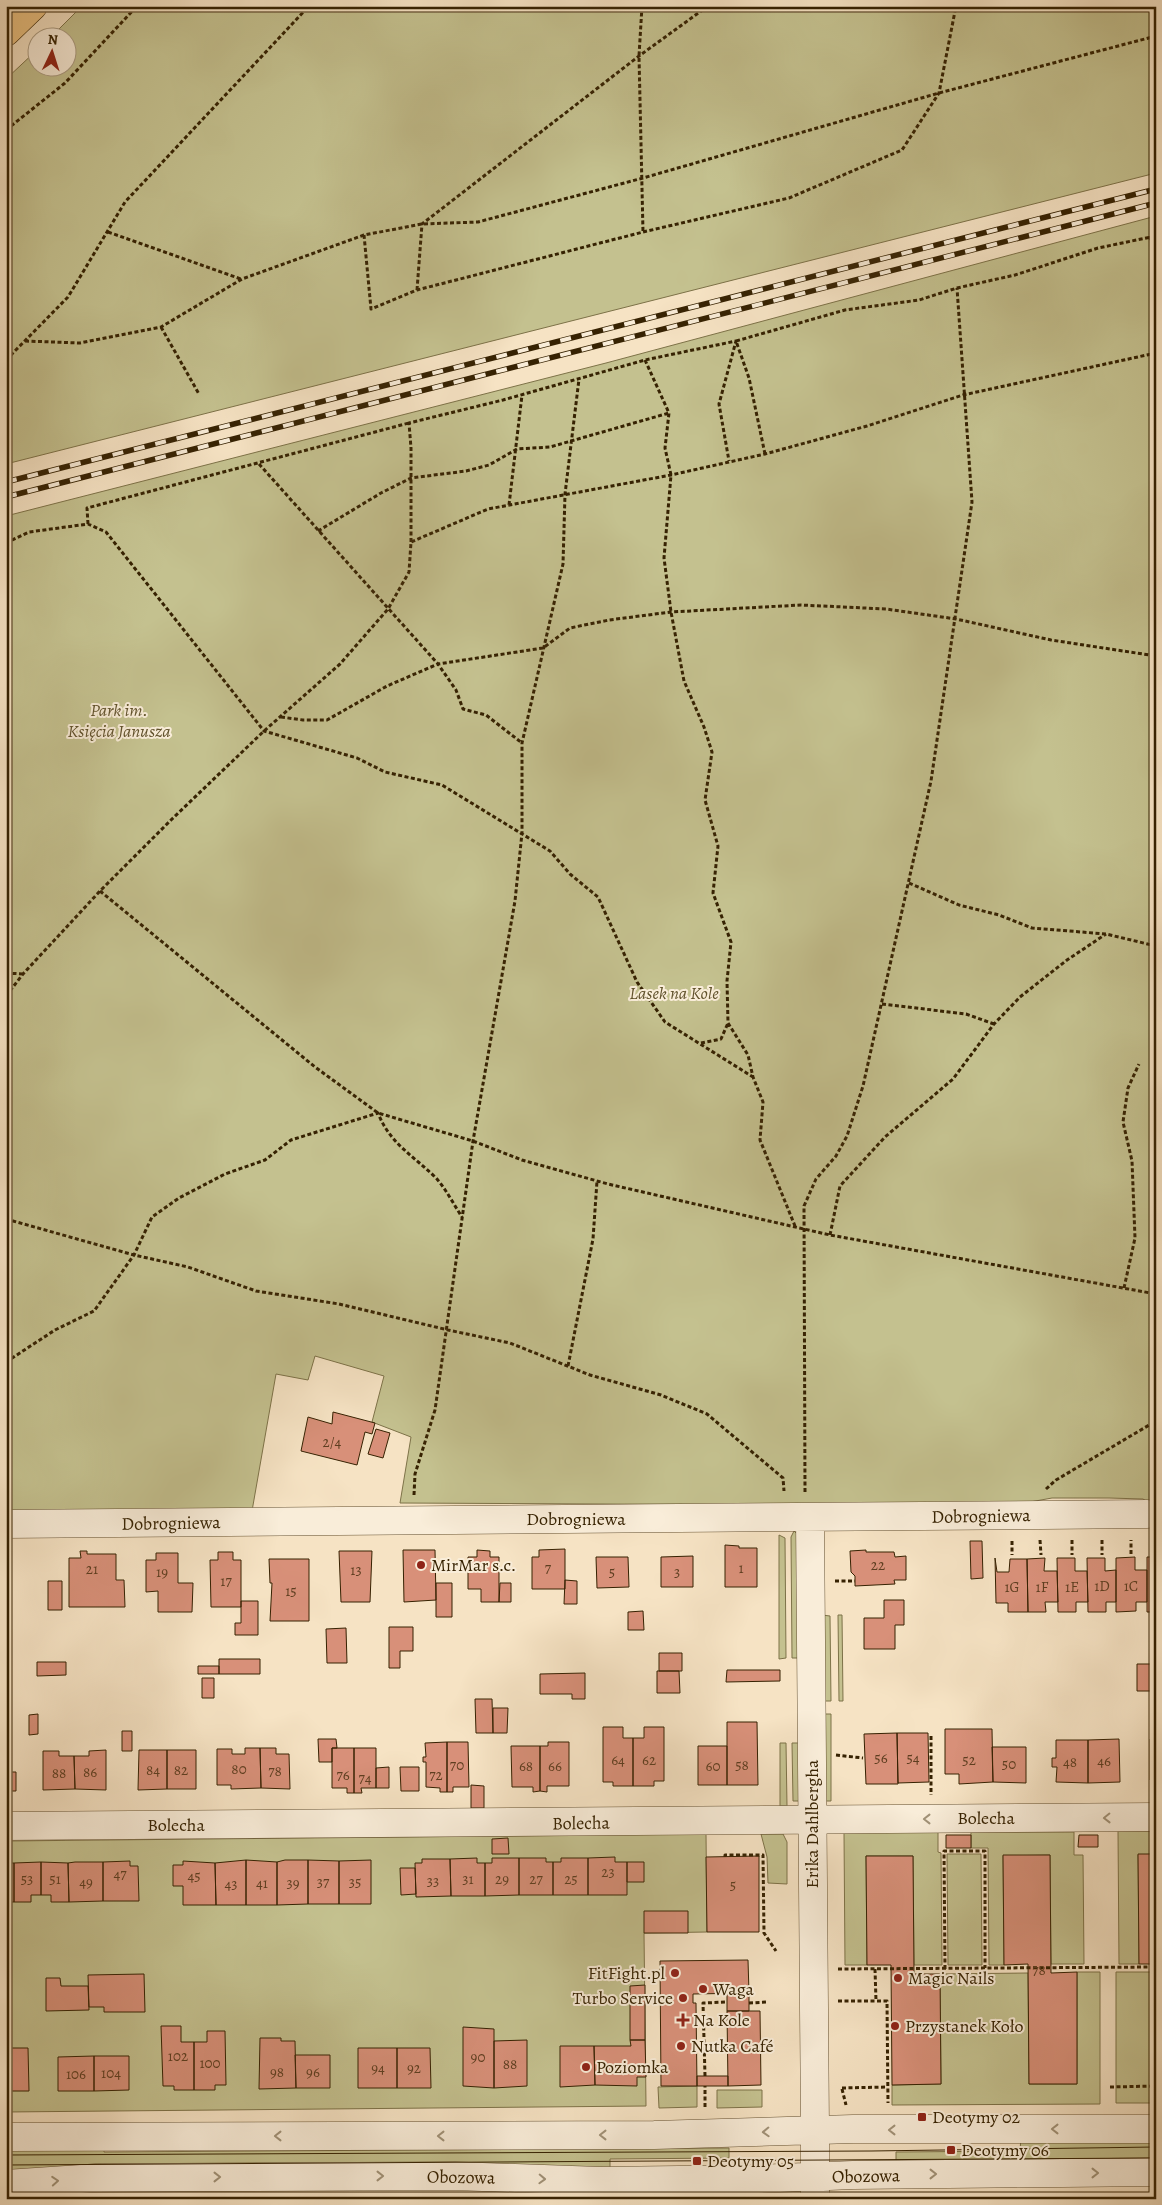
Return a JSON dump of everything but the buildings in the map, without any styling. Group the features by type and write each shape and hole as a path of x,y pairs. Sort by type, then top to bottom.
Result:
{"highway":[{"path":"6,32 33,6"}],"street":[{"name":"Dobrogniewa","path":"6,1524 1147,1514"},
{"name":"Erika Dahlbergha","path":"799,1518 812,1820 814,2188"},
{"name":"Bolecha","path":"6,1826 1156,1817"},
{"path":"6,2137 654,2135 815,2130 1156,2129"},
{"name":"Obozowa","path":"6,2184 96,2178 455,2176 599,2190 814,2188 853,2175 1156,2172"}],"path":[{"path":"6,130 65,83 137,6"},
{"path":"6,360 68,297 126,202 308,6"},
{"path":"642,6 639,56 643,232"},
{"path":"417,290 422,224 639,56 708,6"},
{"path":"364,234 371,309 417,290 643,232 789,198 902,150 939,93 956,6"},
{"path":"25,341 80,343 161,328 242,279 364,234 422,224 478,222 643,178 939,93 1156,36"},
{"path":"108,231 242,279"},
{"path":"1150,236 1156,265"},
{"path":"88,524 87,508 408,423 522,395 645,360 736,341 845,310 919,300 957,288 1015,275 1098,248 1156,236"},
{"path":"799,1518 804,1484 806,1229 804,1206 816,1179 836,1156 847,1136 863,1086 932,781 972,502 957,288"},
{"path":"161,328 199,394"},
{"path":"736,341 749,378 765,454"},
{"path":"729,461 719,404 736,341"},
{"path":"411,542 488,509 670,475 765,454 868,426 963,395 1156,353"},
{"path":"645,360 669,412 665,448 670,475 664,558 671,612 684,681 704,727 712,752 705,800 718,846 713,893 731,942 727,981 728,1023 721,1039 701,1043"},
{"path":"412,1520 414,1474 436,1410 473,1141 515,900 522,833 522,743 563,564 565,494 579,379"},
{"path":"509,505 522,395"},
{"path":"318,531 381,493 411,478 466,471 489,465 517,449 550,447 669,412"},
{"path":"6,996 23,974 100,891 264,731 340,664 388,609 409,572 411,542 411,448 408,423"},
{"path":"259,464 438,664 456,690 463,709 486,716 522,743"},
{"path":"6,543 29,532 88,524 106,532 264,731 357,758 385,772 442,785 550,851 570,874 598,897 637,982 665,1022 753,1077"},
{"path":"280,717 303,720 327,720 387,686 438,664 543,648 570,628 609,620 671,612 801,605 886,609 956,619 1051,640 1156,656"},
{"path":"909,883 959,905 999,915 1032,928 1106,934 1156,946"},
{"path":"100,891 300,1055 378,1113 473,1141 522,1160 597,1181 830,1235 1156,1294"},
{"path":"830,1235 840,1186 885,1137 953,1079 994,1024 1020,997 1067,960 1106,934"},
{"path":"6,972 23,974"},
{"path":"882,1004 966,1014 994,1024"},
{"path":"728,1023 748,1055 753,1077 763,1102 760,1140 796,1227"},
{"path":"1124,1288 1135,1238 1132,1162 1123,1122 1128,1088 1138,1064"},
{"path":"378,1113 384,1128 405,1152 437,1179 463,1218"},
{"path":"6,1362 55,1330 94,1311 134,1255 152,1217 179,1198 225,1174 265,1160 291,1140 378,1113"},
{"path":"568,1366 593,1239 597,1181"},
{"path":"6,1219 134,1255 188,1267 256,1291 339,1304 510,1343 590,1374 661,1395 707,1414 783,1478 799,1518"},
{"path":"1015,1516 1056,1480 1156,1421"},
{"path":"834,1574 834,1590"},
{"path":"842,1581 855,1581"},
{"path":"931,1736 931,1805"},
{"path":"835,1746 835,1764"},
{"path":"843,1756 863,1758"},
{"path":"944,1969 944,1851 985,1851 985,1968"},
{"path":"726,1857 725,1855 763,1855 764,1933 776,1951"},
{"path":"833,1969 875,1969 885,1967 944,1969 1022,1966 1055,1968 1156,1967"},
{"path":"1055,1968 1055,1973"},
{"path":"875,1969 876,2001"},
{"path":"920,1969 920,1974"},
{"path":"833,2001 887,2001 888,2109"},
{"path":"705,2076 703,2003 727,2002"},
{"path":"749,2003 767,2002"},
{"path":"704,2116 705,2086"},
{"path":"1110,2087 1156,2086"},
{"path":"846,2107 841,2087 887,2088"}],"green space":[{"path":"82,6 1156,6 1156,173 6,464 6,79 28,58 28,78 78,78 78,28 60,28"},
{"name":"Lasek na Kole","path":"1156,216 1156,1507 1143,1499 1109,1498 1052,1498 1008,1506 400,1503 411,1437 372,1422 384,1376 315,1356 308,1380 276,1374 252,1511 6,1513 6,516 606,363"},
{"path":"794,1531 798,1535 800,1658 792,1658 791,1537"},
{"path":"779,1535 785,1538 786,1658 779,1659"},
{"path":"822,1615 830,1616 831,1701 823,1701"},
{"path":"838,1615 842,1615 843,1701 839,1701"},
{"path":"823,1714 831,1714 831,1801 823,1801"},
{"path":"780,1743 786,1743 787,1806 780,1806"},
{"path":"792,1743 801,1743 801,1801 793,1801"},
{"path":"1118,1831 1156,1831 1156,1854 1138,1855 1139,1964 1119,1964"},
{"path":"938,1832 938,1852 941,1853 942,1965 914,1965 913,1856 866,1856 867,1965 845,1965 844,1833"},
{"path":"971,1832 1074,1832 1074,1855 1083,1855 1084,1964 1051,1964 1050,1855 1003,1856 1004,1965 989,1965 988,1848 971,1848"},
{"path":"706,1834 707,1932 644,1933 646,2106 6,2112 6,1841"},
{"path":"761,1834 783,1834 787,1842 787,1884 768,1883 767,1857"},
{"path":"947,1854 981,1854 982,1965 948,1965"},
{"path":"1077,1972 1100,1972 1100,2104 892,2105 892,2085 941,2084 940,1974 1028,1973 1029,2084 1077,2084"},
{"path":"1116,1972 1156,1972 1156,2103 1116,2103"},
{"path":"697,2086 697,2107 659,2108 658,2087"},
{"path":"717,2090 762,2090 762,2107 717,2108"},
{"path":"1021,2136 1154,2141 1156,2160 896,2163 896,2152 1020,2151"},
{"path":"6,2145 104,2149 104,2152 729,2148 729,2158 610,2159 610,2172 6,2175"},
{"path":"1094,2197 1094,2199 888,2199 893,2198"}],"tram line":[{"path":"6,2155 871,2151 1156,2147"},
{"path":"6,2165 1156,2158"}],"railway":[{"path":"6,482 1156,189"},
{"path":"6,497 1156,203"}],"place":[{"name":"MirMar s.c.","path":"421,1565"},
{"name":"FitFight.pl","path":"675,1973"},
{"name":"Magic Nails","path":"898,1978"},
{"name":"Waga","path":"703,1989"},
{"name":"Turbo Service","path":"683,1998"},
{"name":"Na Kole","path":"683,2020"},
{"name":"Przystanek Koło","path":"895,2026"},
{"name":"Nutka Café","path":"681,2046"},
{"name":"Poziomka","path":"586,2067"},
{"name":"Deotymy 02","path":"922,2117"},
{"name":"Deotymy 06","path":"951,2150"},
{"name":"Deotymy 05","path":"697,2161"}],"park label":[{"name":"Park im. Księcia Janusza","path":"119,720"}]}
